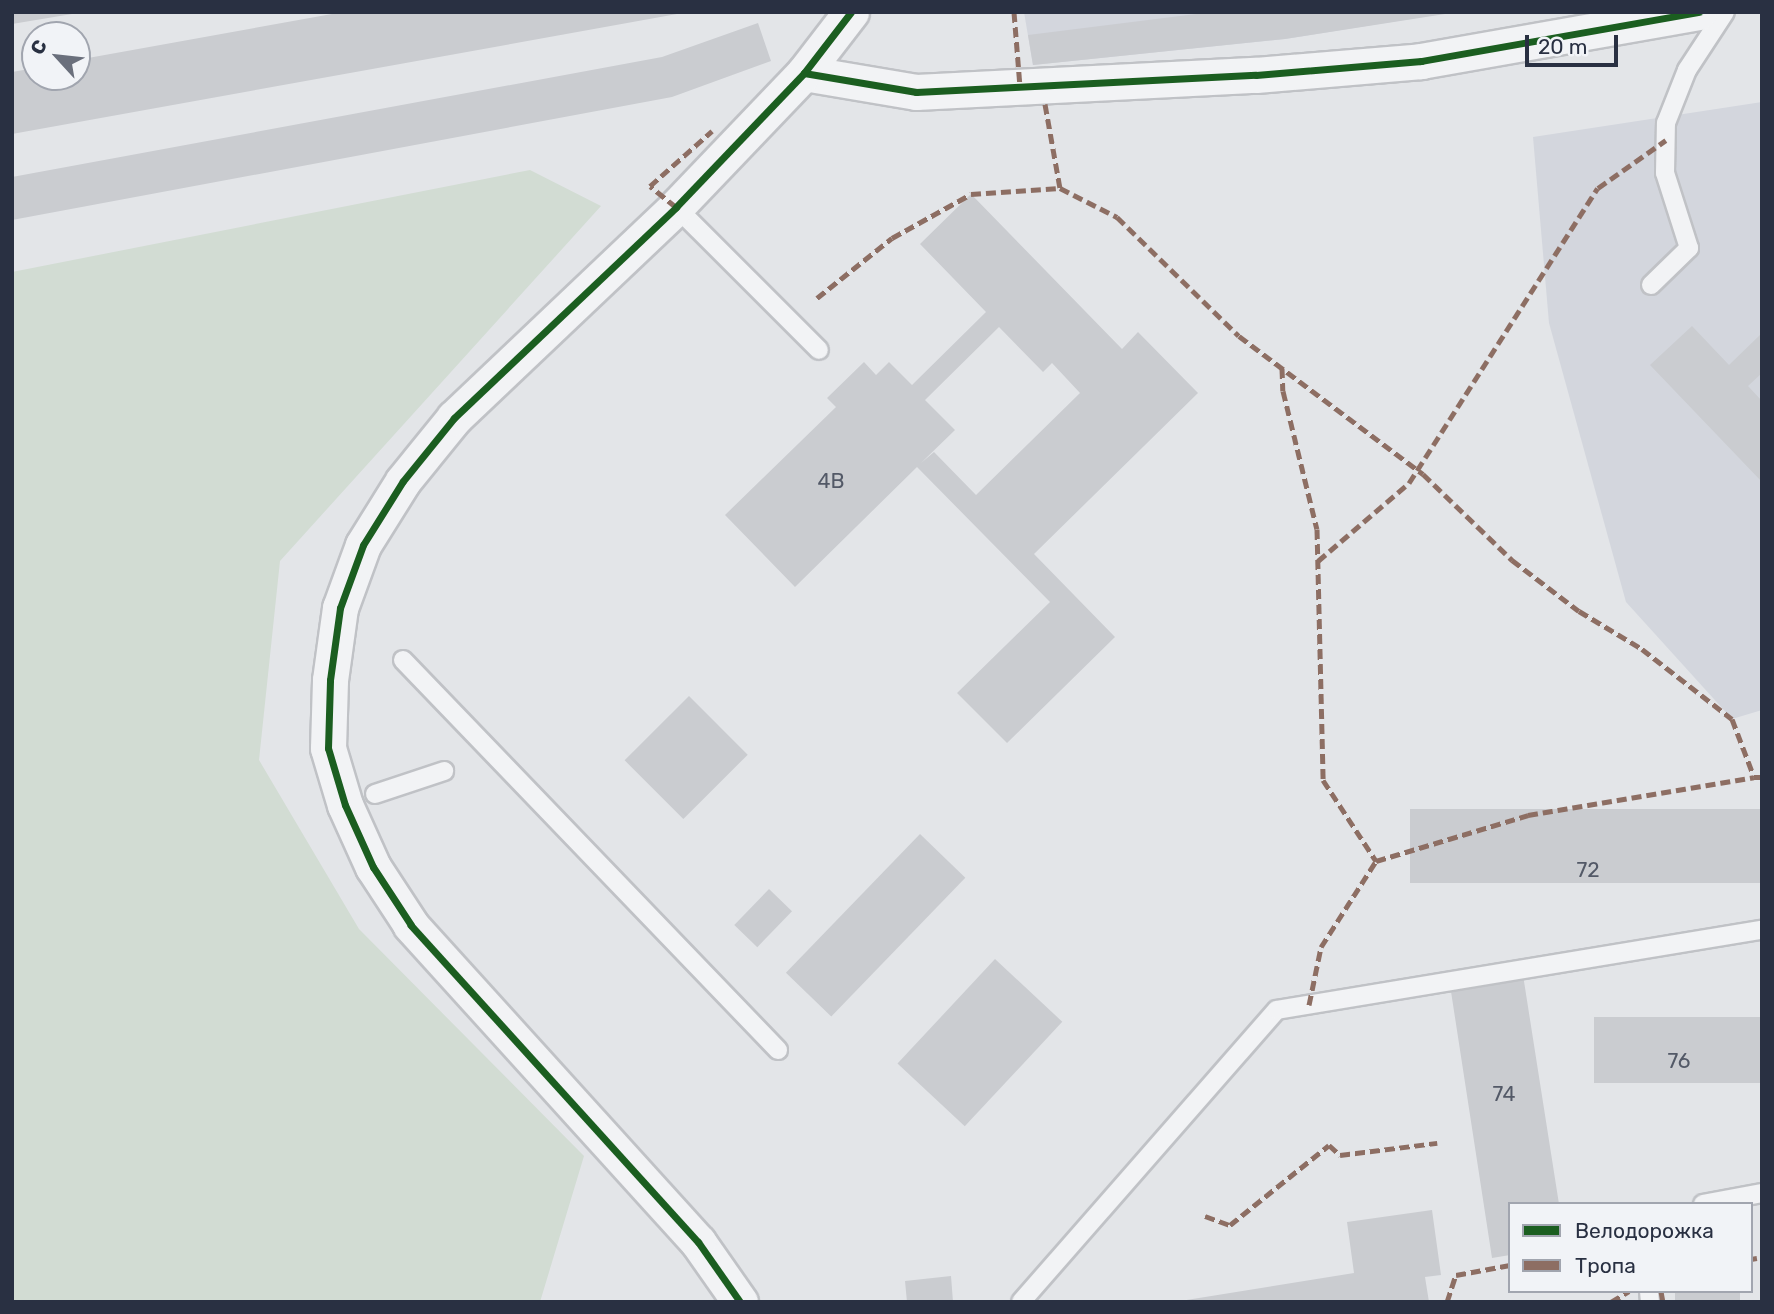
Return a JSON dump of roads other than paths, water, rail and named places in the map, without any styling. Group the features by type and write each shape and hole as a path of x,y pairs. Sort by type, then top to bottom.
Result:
{"street":[{"path":"740,1302 698,1242 411,925 373,867 345,805 328,748 330,680 340,608 363,545 403,481 454,418 676,207 804,73 851,12"},
{"path":"804,73 916,92 1256,75 1421,61 1699,12"}],"lane":[{"path":"1651,285 1689,248 1665,173 1666,123 1687,69 1725,12"},
{"path":"676,207 818,350"},
{"path":"403,660 778,1050"},
{"path":"375,794 444,771"},
{"path":"1021,1302 1277,1010 1762,930"},
{"path":"1714,1202 1762,1193"}]}
